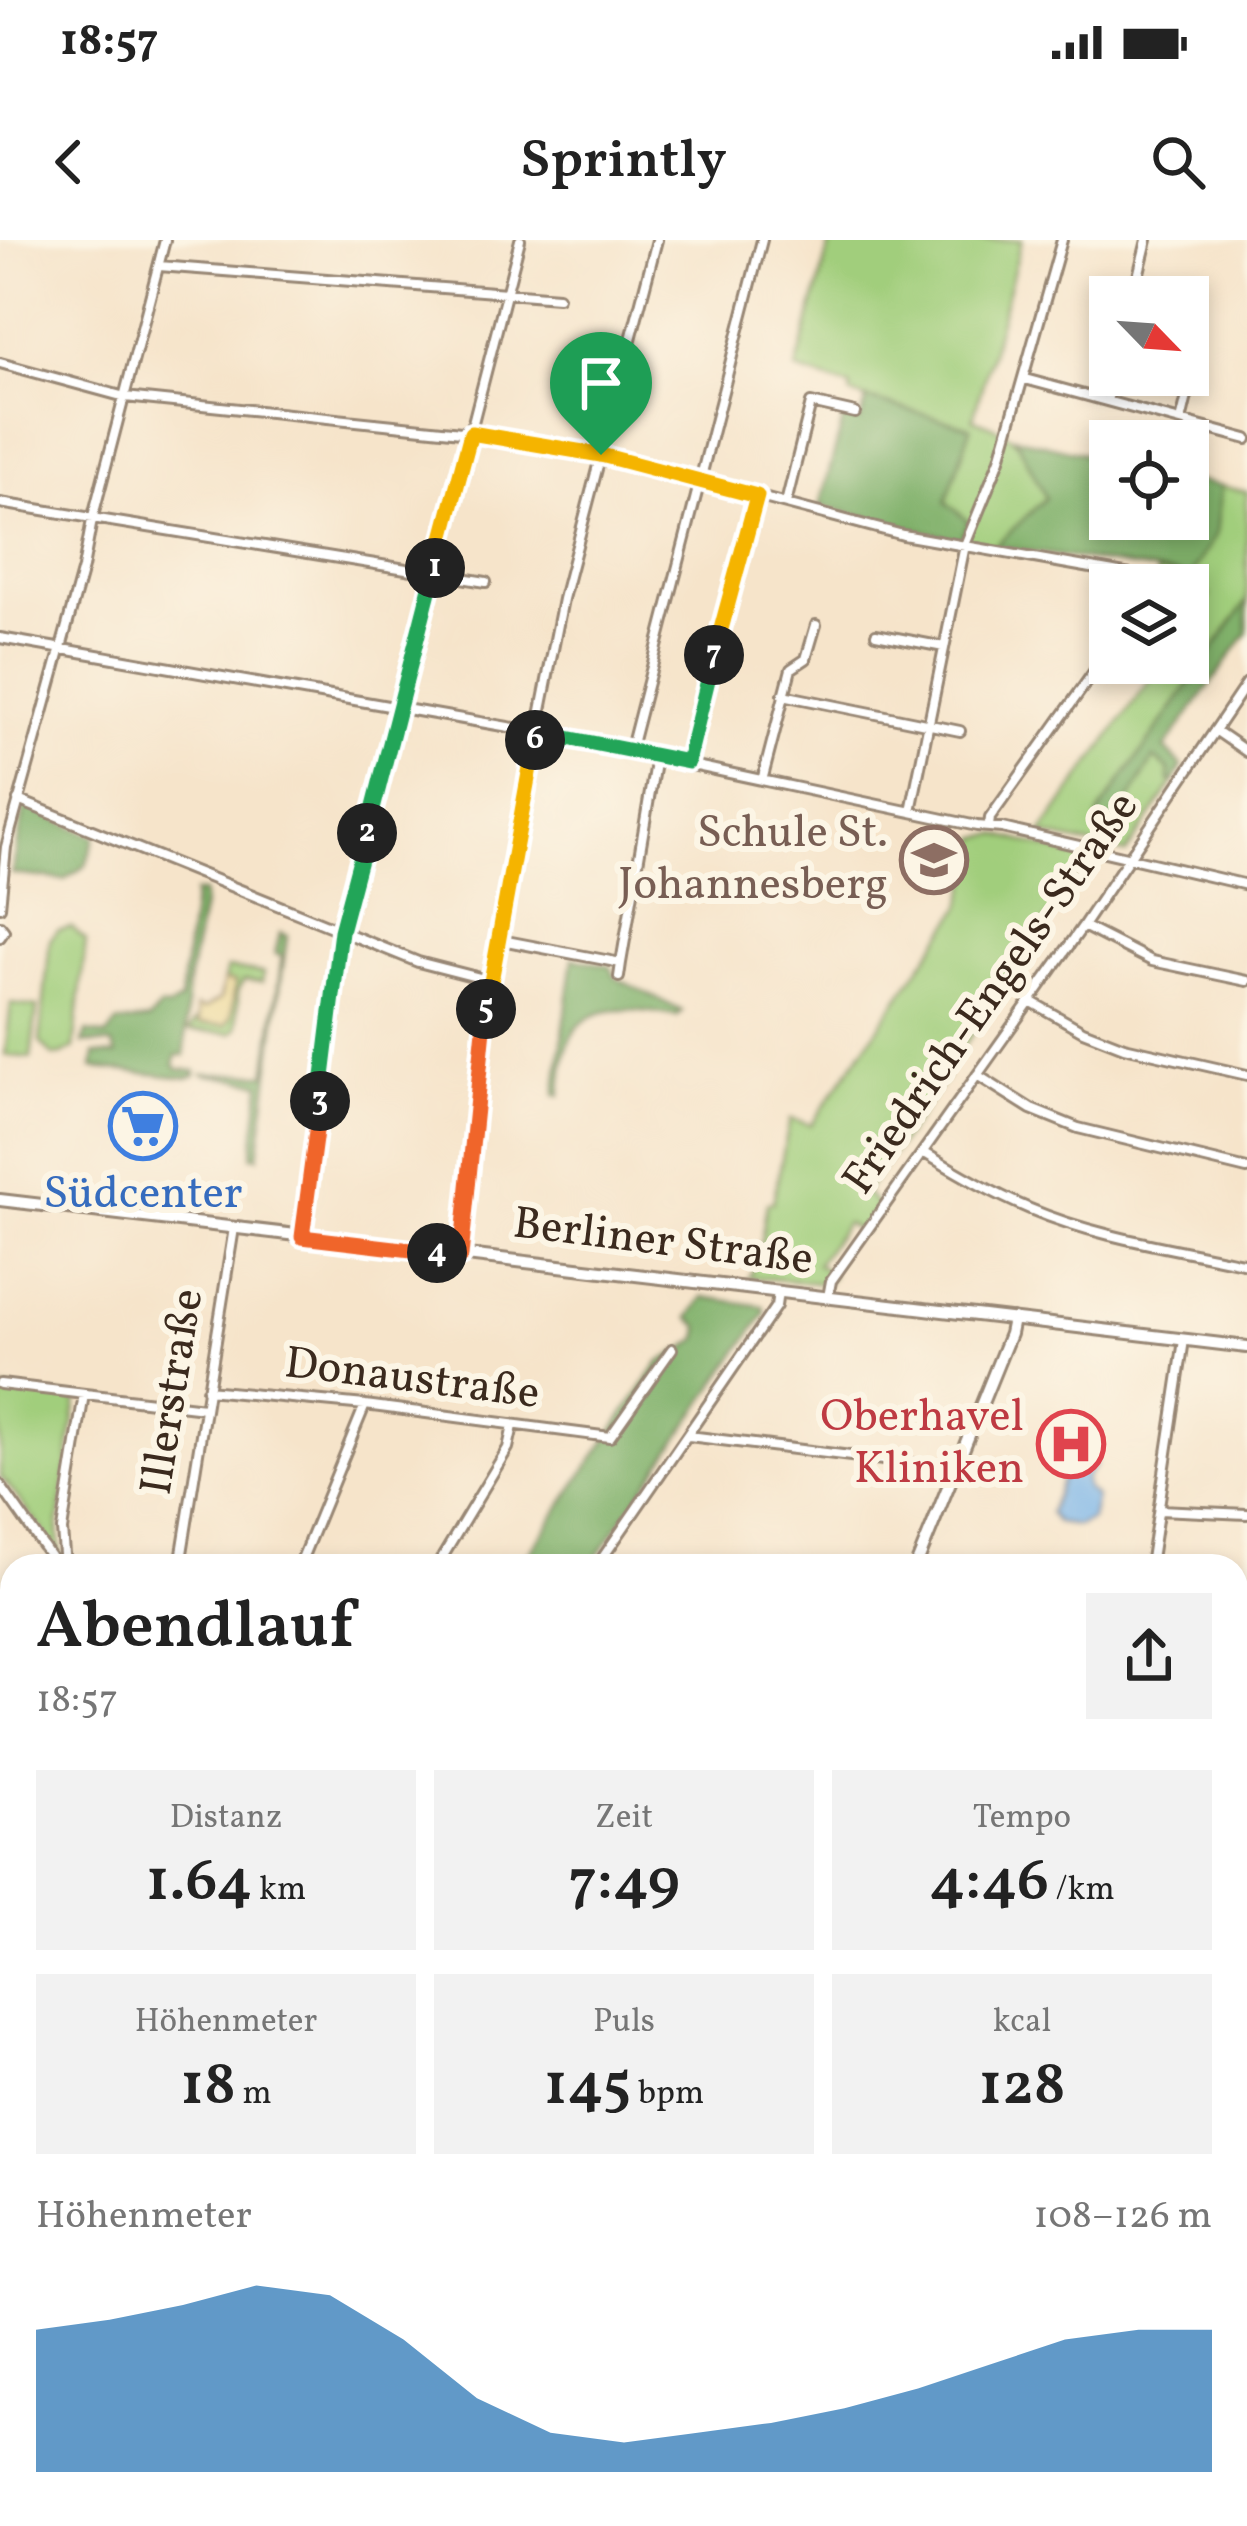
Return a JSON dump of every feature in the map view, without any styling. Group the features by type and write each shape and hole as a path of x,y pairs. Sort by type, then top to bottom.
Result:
{"main road":[{"name":"Berliner Straße","path":"0,1200 1247,1347"},
{"path":"921,1554 1013,1319"}],"street":[{"path":"0,907 3,847 83,568 165,240"},
{"path":"302,1237 341,931 520,240"},
{"path":"461,1256 488,980 563,599 657,240"},
{"path":"630,752 762,240"},
{"path":"911,811 965,545 1000,459 1063,240"},
{"path":"1138,276 1147,240"},
{"path":"158,266 558,297"},
{"path":"0,363 125,397 471,433 601,455 903,535 1089,567"},
{"path":"1025,379 1177,420"},
{"path":"1107,401 1108,396"},
{"path":"786,503 811,403 855,413"},
{"path":"1209,429 1247,439"},
{"path":"688,762 757,496"},
{"path":"0,503 486,582"},
{"path":"763,777 791,669 809,653 816,625"},
{"path":"876,634 944,647"},
{"path":"0,638 537,732 763,777 1247,885"},
{"path":"989,826 990,818 1089,679"},
{"name":"Friedrich-Engels-Straße","path":"828,1298 832,1281 1083,926 1247,682"},
{"path":"783,695 960,731"},
{"path":"1215,730 1247,752"},
{"path":"619,977 656,757"},
{"path":"18,800 418,962 488,980"},
{"path":"0,926 4,931 0,937"},
{"path":"1083,926 1152,961 1247,981"},
{"path":"496,939 621,963"},
{"path":"1030,1001 1083,1031 1124,1047 1247,1075"},
{"path":"977,1075 1031,1109 1078,1128 1247,1169"},
{"path":"923,1152 977,1185 1034,1211 1092,1230 1247,1264"},
{"name":"Illerstraße","path":"182,1554 234,1228"},
{"path":"605,1554 776,1306 778,1292"},
{"path":"1152,1554 1184,1340"},
{"name":"Donaustraße","path":"207,1390 610,1437 672,1349"},
{"path":"0,1384 204,1408"},
{"path":"61,1554 84,1394"},
{"path":"304,1554 365,1405"},
{"path":"443,1554 508,1448 513,1426"},
{"path":"688,1436 956,1468"},
{"path":"0,1485 52,1554"},
{"path":"1159,1510 1247,1514"}],"green space":[{"path":"831,240 1022,240 973,419 1004,432 1021,447 1046,498 995,546 960,540 965,532 946,503 970,427 850,394 851,387 796,370"},
{"path":"867,399 971,427 946,502 969,522 960,540 820,506 844,416 860,421"},
{"path":"1015,437 1089,455 1089,540 1209,540 1209,483 1221,486 1216,533 1198,564 1113,564 995,546 1046,498"},
{"path":"1221,486 1247,492 1247,601 1209,656 1209,564 1198,564 1216,533"},
{"path":"1247,601 1247,633 1165,748 1182,766 1174,782 1169,781 1169,770 1154,758 1111,832 1094,829 1102,809 1189,684 1209,684 1209,656"},
{"path":"1147,684 1189,684 1102,809 1094,829 1154,758 1177,773 1126,853 1041,834"},
{"path":"25,806 95,837 86,865 65,880 12,874"},
{"path":"998,834 1087,860 995,994 998,997 945,1073 947,1077 865,1193 880,1208 862,1233 846,1223 817,1264 832,1275 826,1284 749,1277 767,1203 773,1202 790,1119 811,1125 962,906 979,837"},
{"path":"194,893 203,893 203,905 187,988 185,1055 177,1055 174,1064 177,1069 196,1071 195,1075 93,1068 95,1054 117,1055 112,1044 83,1043 87,1032 107,1036 117,1023 149,1020 160,1007 180,1001"},
{"path":"71,927 86,940 74,1048 53,1056 40,1042 50,940 57,930"},
{"path":"280,933 287,936 258,1157 252,1156 261,1083 201,1074 266,1074 282,956 275,954"},
{"path":"573,958 610,966 616,978 682,1011 678,1016 619,1010 591,1017 568,1044 560,1096 555,1095"},
{"path":"227,968 264,973 262,982 244,980 238,990 237,1028 232,1033 188,1031 196,1020 225,1025 231,1017 235,982 224,980"},
{"path":"11,1004 37,1007 31,1058 5,1055"},
{"path":"703,1297 763,1306 765,1313 598,1554 528,1554 659,1363 698,1340 700,1327 689,1318"},
{"path":"0,1389 77,1398 58,1528 59,1554 54,1554 43,1530 0,1476"}],"sand":[{"path":"224,980 235,982 231,1017 226,1025 199,1024 196,1007 204,1009 220,999"}],"water":[{"path":"1083,1451 1091,1454 1096,1465 1085,1478 1086,1488 1096,1497 1091,1520 1077,1526 1057,1523 1049,1513 1070,1456"}],"place":[{"name":"Schule St. Johannesberg","path":"934,860"},
{"name":"Südcenter","path":"143,1126"},
{"name":"Oberhavel Kliniken","path":"1071,1444"}],"route":[{"path":"471,433 601,455 757,496 688,762 537,732 488,980 461,1256 302,1237 341,931 471,433"}]}
